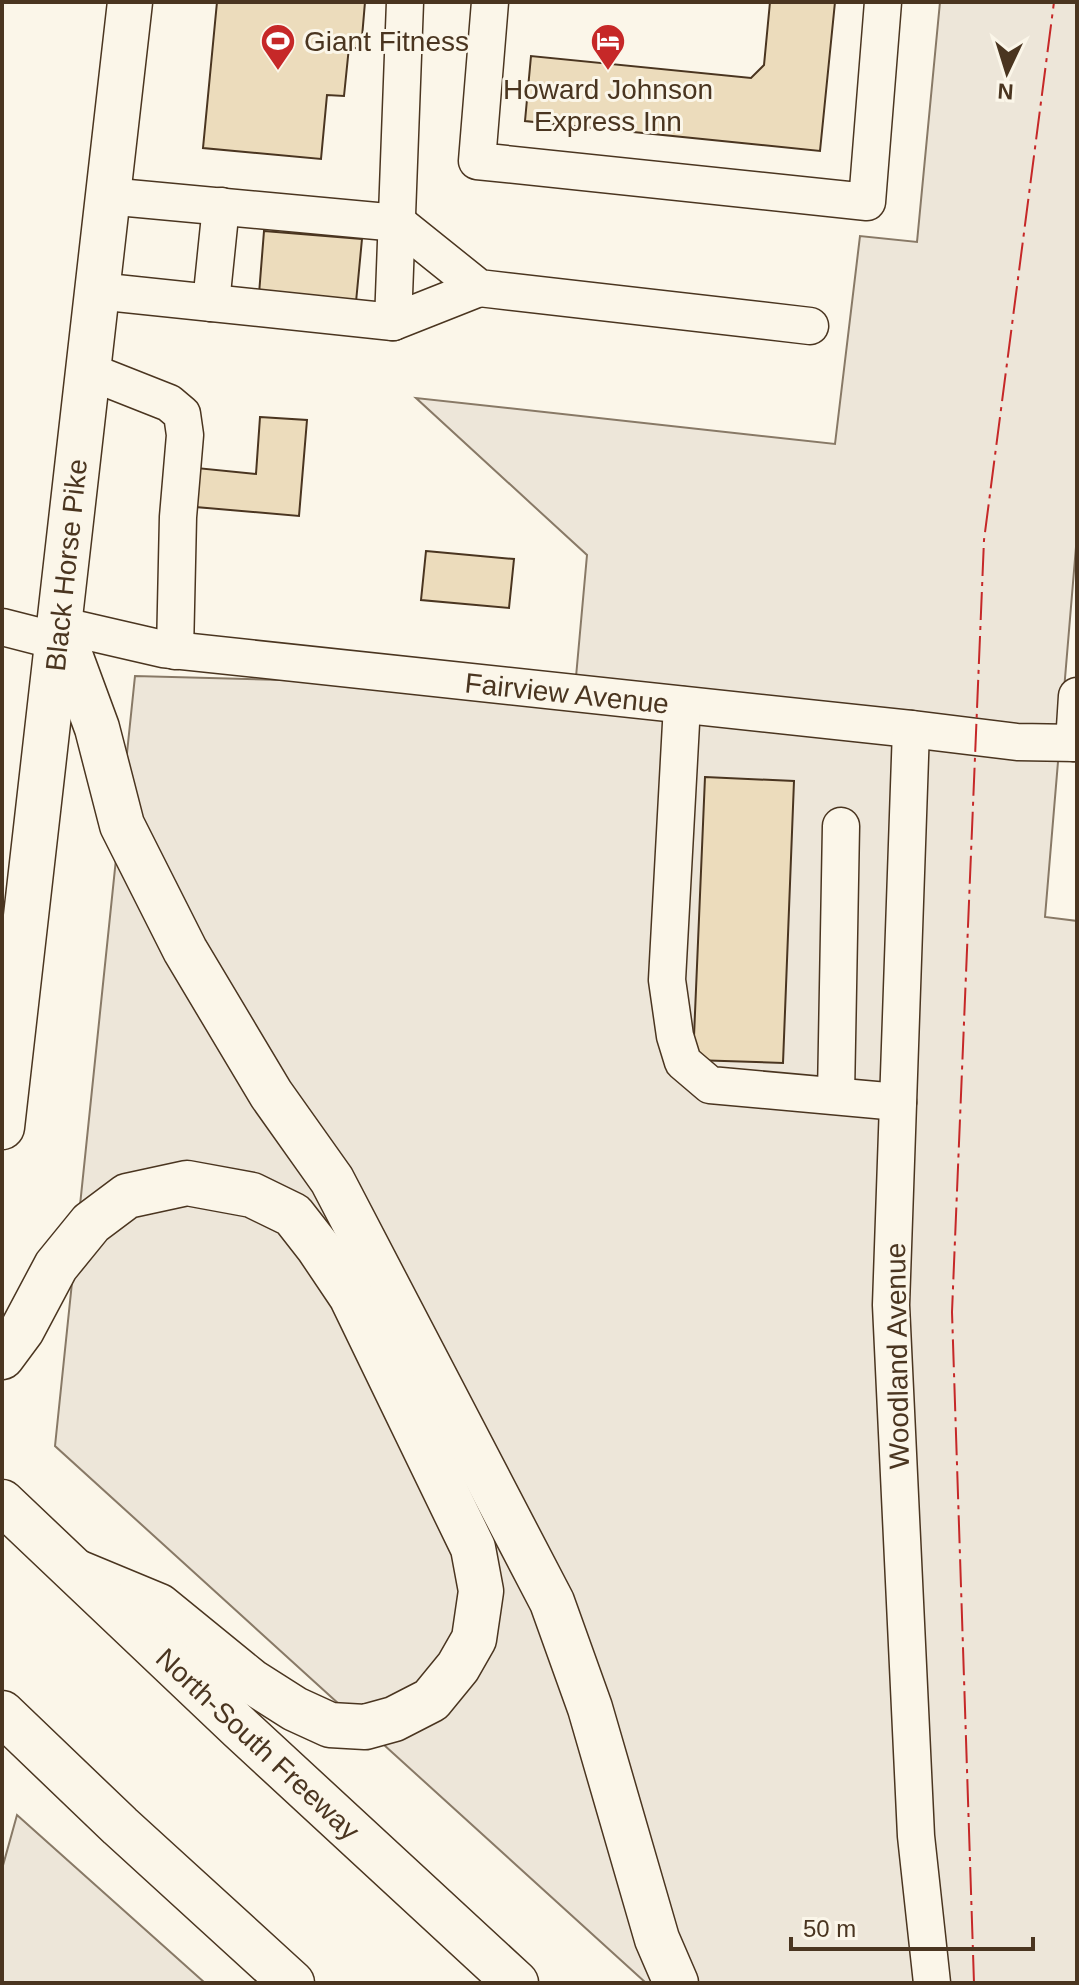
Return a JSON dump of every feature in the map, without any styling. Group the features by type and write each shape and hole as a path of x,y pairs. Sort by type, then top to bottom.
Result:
{"main road":[{"name":"Black Horse Pike","path":"2,1127 130,2"},
{"path":"58,633 97,728 122,825 178,936 271,1094 332,1180 552,1602 590,1708 657,1939 676,1983"},
{"path":"2,1357 22,1330 56,1266 91,1223 127,1196 187,1183 252,1195 293,1215 351,1296 473,1548 481,1591 474,1639 458,1667 431,1700 394,1719 365,1727 330,1725 295,1709 251,1681 159,1606 77,1572"},
{"name":"North-South Freeway","path":"2,1502 41,1542 77,1572 240,1728 516,1983"},
{"path":"12,1723 292,1983"}],"street":[{"path":"393,322 405,2"},
{"path":"490,2 477,161 867,202 883,2"},
{"path":"107,196 398,223 479,288"},
{"path":"211,303 221,206"},
{"path":"97,291 393,322 479,288 810,326"},
{"path":"88,371 169,403 182,414 185,435 178,517 175,651"},
{"name":"Fairview Avenue","path":"2,627 175,651 1017,742 1076,743"},
{"path":"1076,743 1077,696"},
{"path":"682,705 667,980 675,1036 683,1062 710,1085 898,1102"},
{"name":"Woodland Avenue","path":"911,729 891,1305 916,1836 932,1983"},
{"path":"836,1095 841,826"}],"shaded area":[{"path":"940,2 1077,2 1077,535 1045,917 1077,921 1077,1983 646,1983 55,1446 135,676 575,688 587,555 416,398 835,444 860,236 917,242"},
{"path":"17,1815 205,1983 2,1983 2,1869"}],"building":[{"name":"Giant Fitness","path":"217,2 365,2 361,49 349,47 344,96 327,95 321,159 203,148"},
{"name":"Howard Johnson Express Inn","path":"770,2 835,2 820,151 525,121 531,56 751,78 764,65"},
{"path":"264,231 362,239 356,302 259,294"},
{"path":"260,417 307,420 299,516 184,506 187,467 256,474"},
{"path":"426,551 514,559 509,608 421,600"},
{"path":"705,777 794,781 783,1063 693,1060"}],"power":[{"path":"974,1983 952,1312 984,540 1054,2"}],"place":[{"name":"Giant Fitness","path":"278,72"},
{"name":"Howard Johnson Express Inn","path":"608,72"}]}
